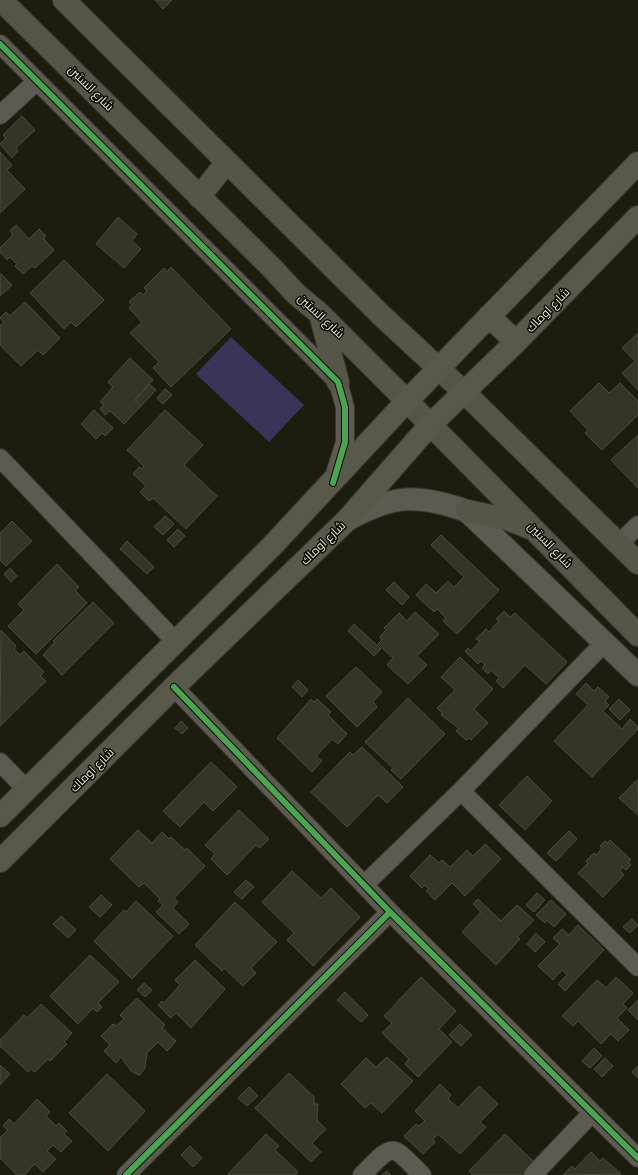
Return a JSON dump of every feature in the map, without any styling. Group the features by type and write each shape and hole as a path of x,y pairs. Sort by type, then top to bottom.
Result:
{"main road":[{"name":"شارع الستين","path":"1,0 272,268 296,294 319,313 538,532 638,635"},
{"path":"64,0 381,315 465,393 638,563"},
{"path":"199,197 227,162"},
{"path":"0,816 175,641 272,547 333,483 407,401 638,163"},
{"name":"شارع اوماك","path":"0,861 174,687 346,520 430,425 465,393 516,342 638,217"},
{"path":"319,313 338,382"},
{"path":"489,316 516,342"},
{"path":"468,511 506,519 538,532"}],"street":[{"path":"0,44 338,382 345,407 345,442 333,483"},
{"path":"0,115 38,81"},
{"path":"0,458 175,641"},
{"path":"346,520 366,510 388,502 416,498 441,502 468,511 638,675"},
{"path":"619,544 638,525"},
{"path":"365,884 461,791 605,642"},
{"path":"174,687 365,884 390,912 638,1158"},
{"path":"0,762 26,789"},
{"path":"461,791 638,967"},
{"path":"126,1175 390,912"},
{"path":"533,1175 592,1113"},
{"path":"362,1175 385,1152 392,1150 398,1151 422,1175"}],"shaded area":[{"path":"231,337 304,405 269,442 196,374"}],"building":[{"path":"155,0 172,0 163,9"},
{"path":"22,116 35,130 16,148 18,151 12,158 0,144 6,138 3,135"},
{"path":"0,152 12,165 7,170 25,189 0,213"},
{"path":"118,217 137,234 132,241 141,249 124,268 96,244"},
{"path":"16,225 29,239 39,229 46,236 43,238 54,250 35,268 32,266 23,274 15,266 17,264 10,257 7,260 0,252 0,248 13,235 10,231"},
{"path":"64,260 104,300 76,327 71,322 64,329 30,293"},
{"path":"171,267 231,329 171,387 153,368 159,362 130,333 142,322 129,308 132,305 129,302 140,292 143,295 147,291 144,288 164,268 167,272"},
{"path":"0,273 12,285 0,296"},
{"path":"25,302 60,338 43,355 38,350 21,366 0,345 0,326 4,322 0,318 6,312 10,316"},
{"path":"638,333 638,390 622,373 635,361 622,348"},
{"path":"130,358 153,380 135,400 141,406 124,424 110,411 105,415 100,409 104,405 100,402 113,387 108,382"},
{"path":"599,383 609,393 620,383 638,401 638,415 602,450 585,433 588,430 570,411"},
{"path":"149,384 156,390 141,406 135,400"},
{"path":"165,389 172,395 163,404 157,398"},
{"path":"94,410 113,428 105,436 102,433 96,439 81,424"},
{"path":"165,410 203,445 184,465 217,496 186,529 153,498 149,501 140,492 146,486 133,474 139,467 142,469 144,466 127,450"},
{"path":"638,435 638,488 611,460"},
{"path":"165,516 174,524 163,535 154,527"},
{"path":"12,521 32,541 6,566 0,560 0,533"},
{"path":"178,529 185,536 174,547 167,540"},
{"path":"441,535 499,590 457,634 443,621 446,618 437,609 434,612 416,595 426,584 436,593 448,581 454,587 464,577 431,545"},
{"path":"127,541 154,567 147,574 120,549"},
{"path":"57,564 79,587 75,590 87,603 36,654 8,626 24,610 18,604"},
{"path":"10,568 17,576 11,582 4,574"},
{"path":"394,582 409,597 402,605 386,590"},
{"path":"93,602 114,623 62,675 43,655 55,642 53,641"},
{"path":"504,611 510,617 515,613 567,662 546,684 525,665 503,688 496,681 499,678 491,670 488,674 482,668 485,665 481,661 478,664 465,651 468,648 471,651 480,641 476,639 486,629 489,632 499,621 496,619"},
{"path":"415,612 439,634 417,656 427,665 408,684 387,665 393,658 378,644 382,640 380,637 386,630 384,628 399,613 407,621"},
{"path":"354,624 381,649 374,656 348,631"},
{"path":"1,630 16,646 14,649 20,655 24,651 44,672 40,676 46,681 0,726"},
{"path":"460,657 493,689 474,709 488,723 471,740 469,738 466,740 456,731 459,728 441,715 443,713 437,708 455,690 441,677"},
{"path":"356,667 382,692 373,702 377,707 357,727 326,696"},
{"path":"298,680 308,690 302,697 292,687"},
{"path":"586,683 594,691 598,687 609,697 605,701 609,705 603,711 622,729 630,719 638,727 638,729 592,777 554,741 588,705 576,694"},
{"path":"408,698 445,734 401,779 391,770 393,768 365,742"},
{"path":"311,699 314,702 317,699 331,712 328,715 347,734 338,744 332,739 316,756 322,761 312,772 277,738"},
{"path":"619,699 630,710 620,720 609,709"},
{"path":"181,721 188,728 182,734 175,728"},
{"path":"362,747 403,787 387,803 378,795 347,827 311,792 350,752 353,755"},
{"path":"211,762 237,787 213,811 204,802 180,827 163,811"},
{"path":"527,776 552,801 525,830 499,805"},
{"path":"637,780 638,781 638,815 619,798"},
{"path":"239,810 269,839 260,848 256,845 227,875 211,859 215,854 205,845"},
{"path":"138,830 152,843 162,832 169,839 171,837 185,850 187,848 205,866 174,898 178,902 173,908 189,924 179,934 156,912 163,905 158,901 160,899 144,883 139,887 110,859"},
{"path":"569,831 577,839 556,861 547,853"},
{"path":"610,840 631,860 628,862 631,865 626,870 623,867 620,871 624,875 603,897 578,873 588,863 586,861 594,853 596,855 602,848 600,846 605,841 607,843"},
{"path":"485,844 501,859 465,896 452,883 435,900 426,891 429,889 424,885 422,888 410,876 430,855 439,863 442,860 450,867 467,850 473,856"},
{"path":"292,871 321,898 331,888 360,917 313,966 287,940 294,933 262,902"},
{"path":"246,880 254,887 242,899 234,892"},
{"path":"537,893 545,900 534,912 526,905"},
{"path":"101,895 112,905 100,917 89,907"},
{"path":"478,899 501,921 517,905 534,920 517,937 520,939 496,965 462,932 481,912 473,904"},
{"path":"551,900 566,914 554,927 547,920 545,923 536,915"},
{"path":"136,901 173,936 132,979 94,941 124,910 126,912"},
{"path":"235,902 277,942 251,968 256,973 243,986 224,968 222,971 195,945"},
{"path":"61,916 76,930 68,938 53,924"},
{"path":"632,919 638,925 630,933 623,927"},
{"path":"578,925 604,950 565,991 558,984 567,975 562,970 553,980 538,966 560,944 553,938 562,929 569,935"},
{"path":"536,933 545,942 535,952 527,944"},
{"path":"90,955 119,982 98,1003 102,1007 97,1012 93,1008 78,1024 50,996"},
{"path":"195,960 225,989 191,1028 176,1013 171,1018 158,1005 162,1001 164,1003 180,985 175,980"},
{"path":"421,977 456,1011 439,1029 452,1042 418,1077 405,1064 409,1059 382,1033 392,1023 384,1016"},
{"path":"616,977 633,993 623,1004 627,1008 617,1018 629,1030 618,1041 611,1034 601,1044 578,1021 573,1026 562,1016 597,980 606,988"},
{"path":"144,983 152,990 145,997 137,990"},
{"path":"345,992 368,1015 361,1022 337,1000"},
{"path":"137,998 165,1025 162,1028 176,1041 167,1051 158,1042 147,1053 145,1068 140,1075 132,1072 121,1057 116,1063 104,1051 110,1045 101,1036 113,1024 116,1026 124,1019 120,1015"},
{"path":"638,1000 638,1020 628,1010"},
{"path":"41,1004 72,1033 64,1042 67,1044 50,1061 48,1059 35,1072 31,1069 28,1072 0,1046 0,1040 24,1015 27,1018"},
{"path":"460,1024 472,1035 461,1046 449,1035"},
{"path":"594,1048 602,1056 590,1068 582,1061"},
{"path":"387,1057 413,1081 382,1113 371,1103 365,1108 341,1084 366,1058 376,1067"},
{"path":"605,1058 613,1066 602,1077 594,1069"},
{"path":"0,1065 10,1074 0,1085"},
{"path":"638,1066 638,1078 632,1072"},
{"path":"289,1073 314,1097 314,1104 318,1104 317,1120 326,1129 312,1143 321,1152 311,1162 255,1108"},
{"path":"107,1074 145,1111 108,1151 69,1113"},
{"path":"440,1084 451,1095 448,1099 458,1108 479,1086 498,1104 480,1122 486,1127 460,1154 438,1134 433,1139 435,1142 423,1154 404,1136 416,1124 419,1126 425,1121 415,1111"},
{"path":"249,1087 258,1096 247,1106 238,1098"},
{"path":"37,1099 50,1112 46,1116 56,1126 59,1123 67,1131 64,1134 72,1141 61,1152 53,1145 47,1151 56,1159 43,1172 35,1164 24,1175 17,1175 0,1158 0,1138 8,1130 3,1126 9,1119 14,1124"},
{"path":"266,1134 279,1146 275,1150 298,1172 295,1175 228,1174"},
{"path":"505,1134 536,1164 526,1175 473,1175 469,1171"},
{"path":"190,1146 202,1158 193,1167 181,1155"},
{"path":"591,1152 600,1161 603,1158 621,1174 563,1175 572,1166 575,1169"},
{"path":"387,1171 391,1175 382,1175"}],"cycle path":[{"path":"0,44 338,382 345,407 345,442 333,483"},
{"path":"174,687 390,912 638,1158"},
{"path":"126,1175 390,912"}]}
